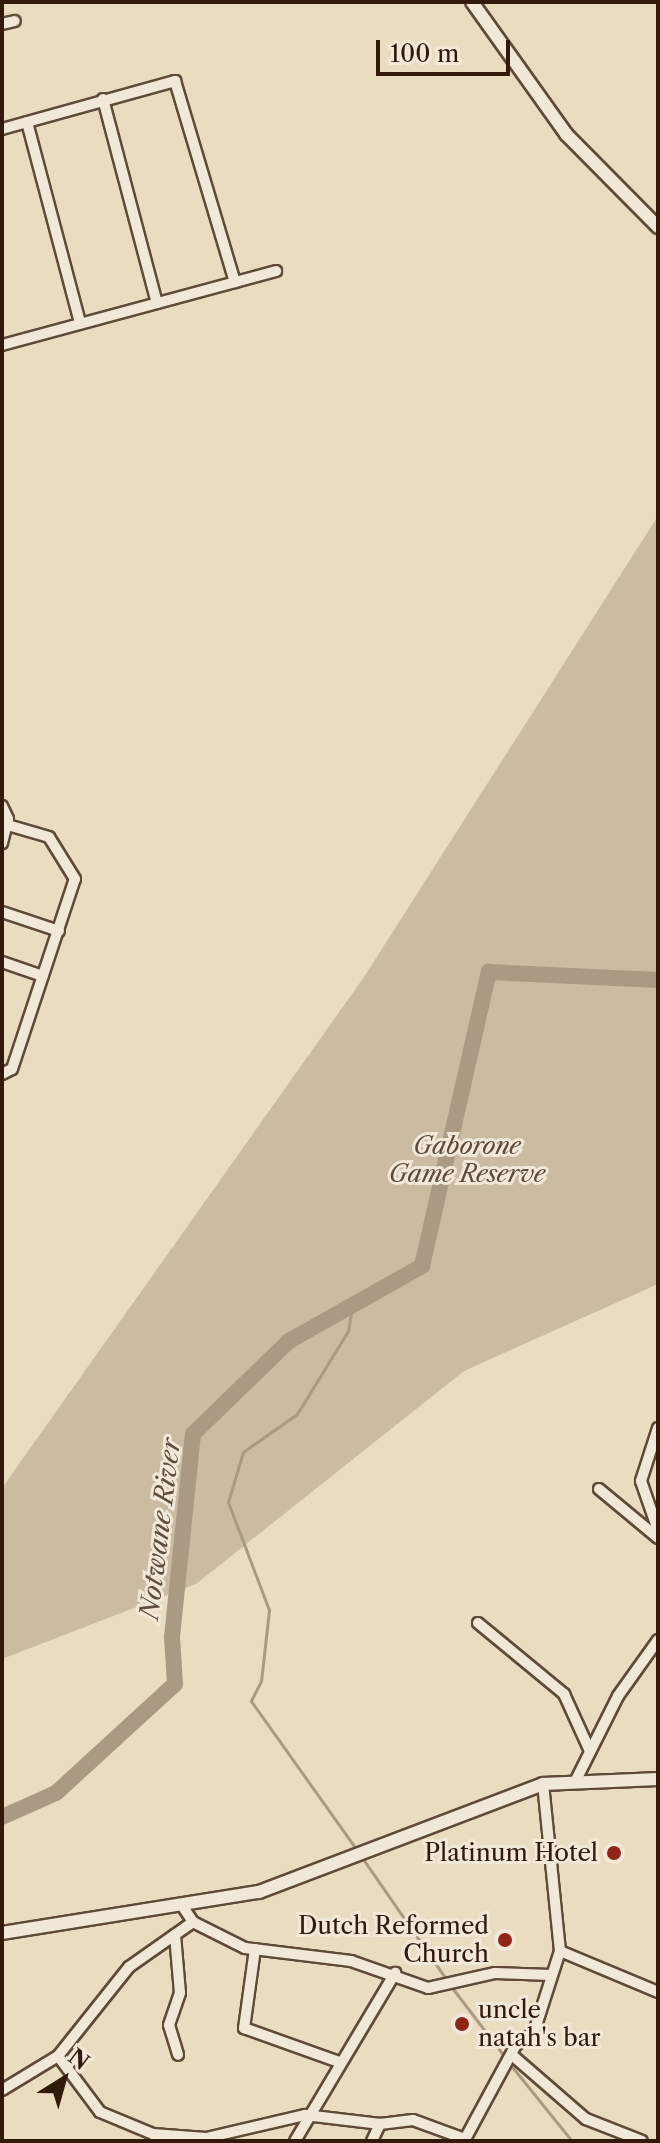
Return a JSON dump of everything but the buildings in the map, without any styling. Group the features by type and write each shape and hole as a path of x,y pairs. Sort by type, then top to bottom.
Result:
{"street":[{"path":"472,2 566,134 658,227"},
{"path":"2,24 15,21"},
{"path":"2,129 175,81 235,282"},
{"path":"103,99 157,303"},
{"path":"27,122 80,323"},
{"path":"2,345 276,271"},
{"path":"2,806 8,825 2,843"},
{"path":"2,1074 12,1069 59,931 72,870 44,833 8,825"},
{"path":"2,912 59,931"},
{"path":"2,962 43,976"},
{"path":"658,1428 641,1481 658,1530"},
{"path":"599,1489 658,1538"},
{"path":"478,1623 564,1694 590,1751"},
{"path":"577,1778 590,1751 658,1640"},
{"path":"2,1933 183,1907 259,1892 543,1784 577,1778 658,1779"},
{"path":"58,2056 109,2118 153,2134 194,2139 305,2115 380,2124 413,2120 465,2140 512,2055 534,2032 560,1951 543,1784"},
{"path":"183,1907 193,1922 255,1949 395,1973 432,1989 495,1973 551,1975"},
{"path":"2,2090 58,2056 129,1967 193,1922"},
{"path":"175,1935 180,1993 169,2025 178,2055"},
{"path":"255,1949 244,2028 339,2062"},
{"path":"560,1951 655,1988"},
{"path":"295,2141 305,2115 395,1973"},
{"path":"512,2055 586,2119 642,2141"},
{"path":"372,2141 380,2124"}],"green space":[{"name":"Gaborone Game Reserve","path":"658,516 658,1284 464,1371 196,1584 2,1659 2,1488 364,977"}],"waterway":[{"name":"Notwane River","path":"2,1817 56,1793 175,1684 172,1637 193,1434 289,1341 422,1266 489,972 658,980"},
{"path":"352,1306 348,1331 297,1414 243,1452 228,1502 269,1610 261,1681 251,1701 354,1846"},
{"path":"363,1859 446,1979"},
{"path":"450,1985 504,2056"},
{"path":"513,2068 572,2141"}],"place":[{"name":"Platinum Hotel","path":"614,1853"},
{"name":"Dutch Reformed Church","path":"505,1940"},
{"name":"uncle natah's bar","path":"462,2024"}]}
